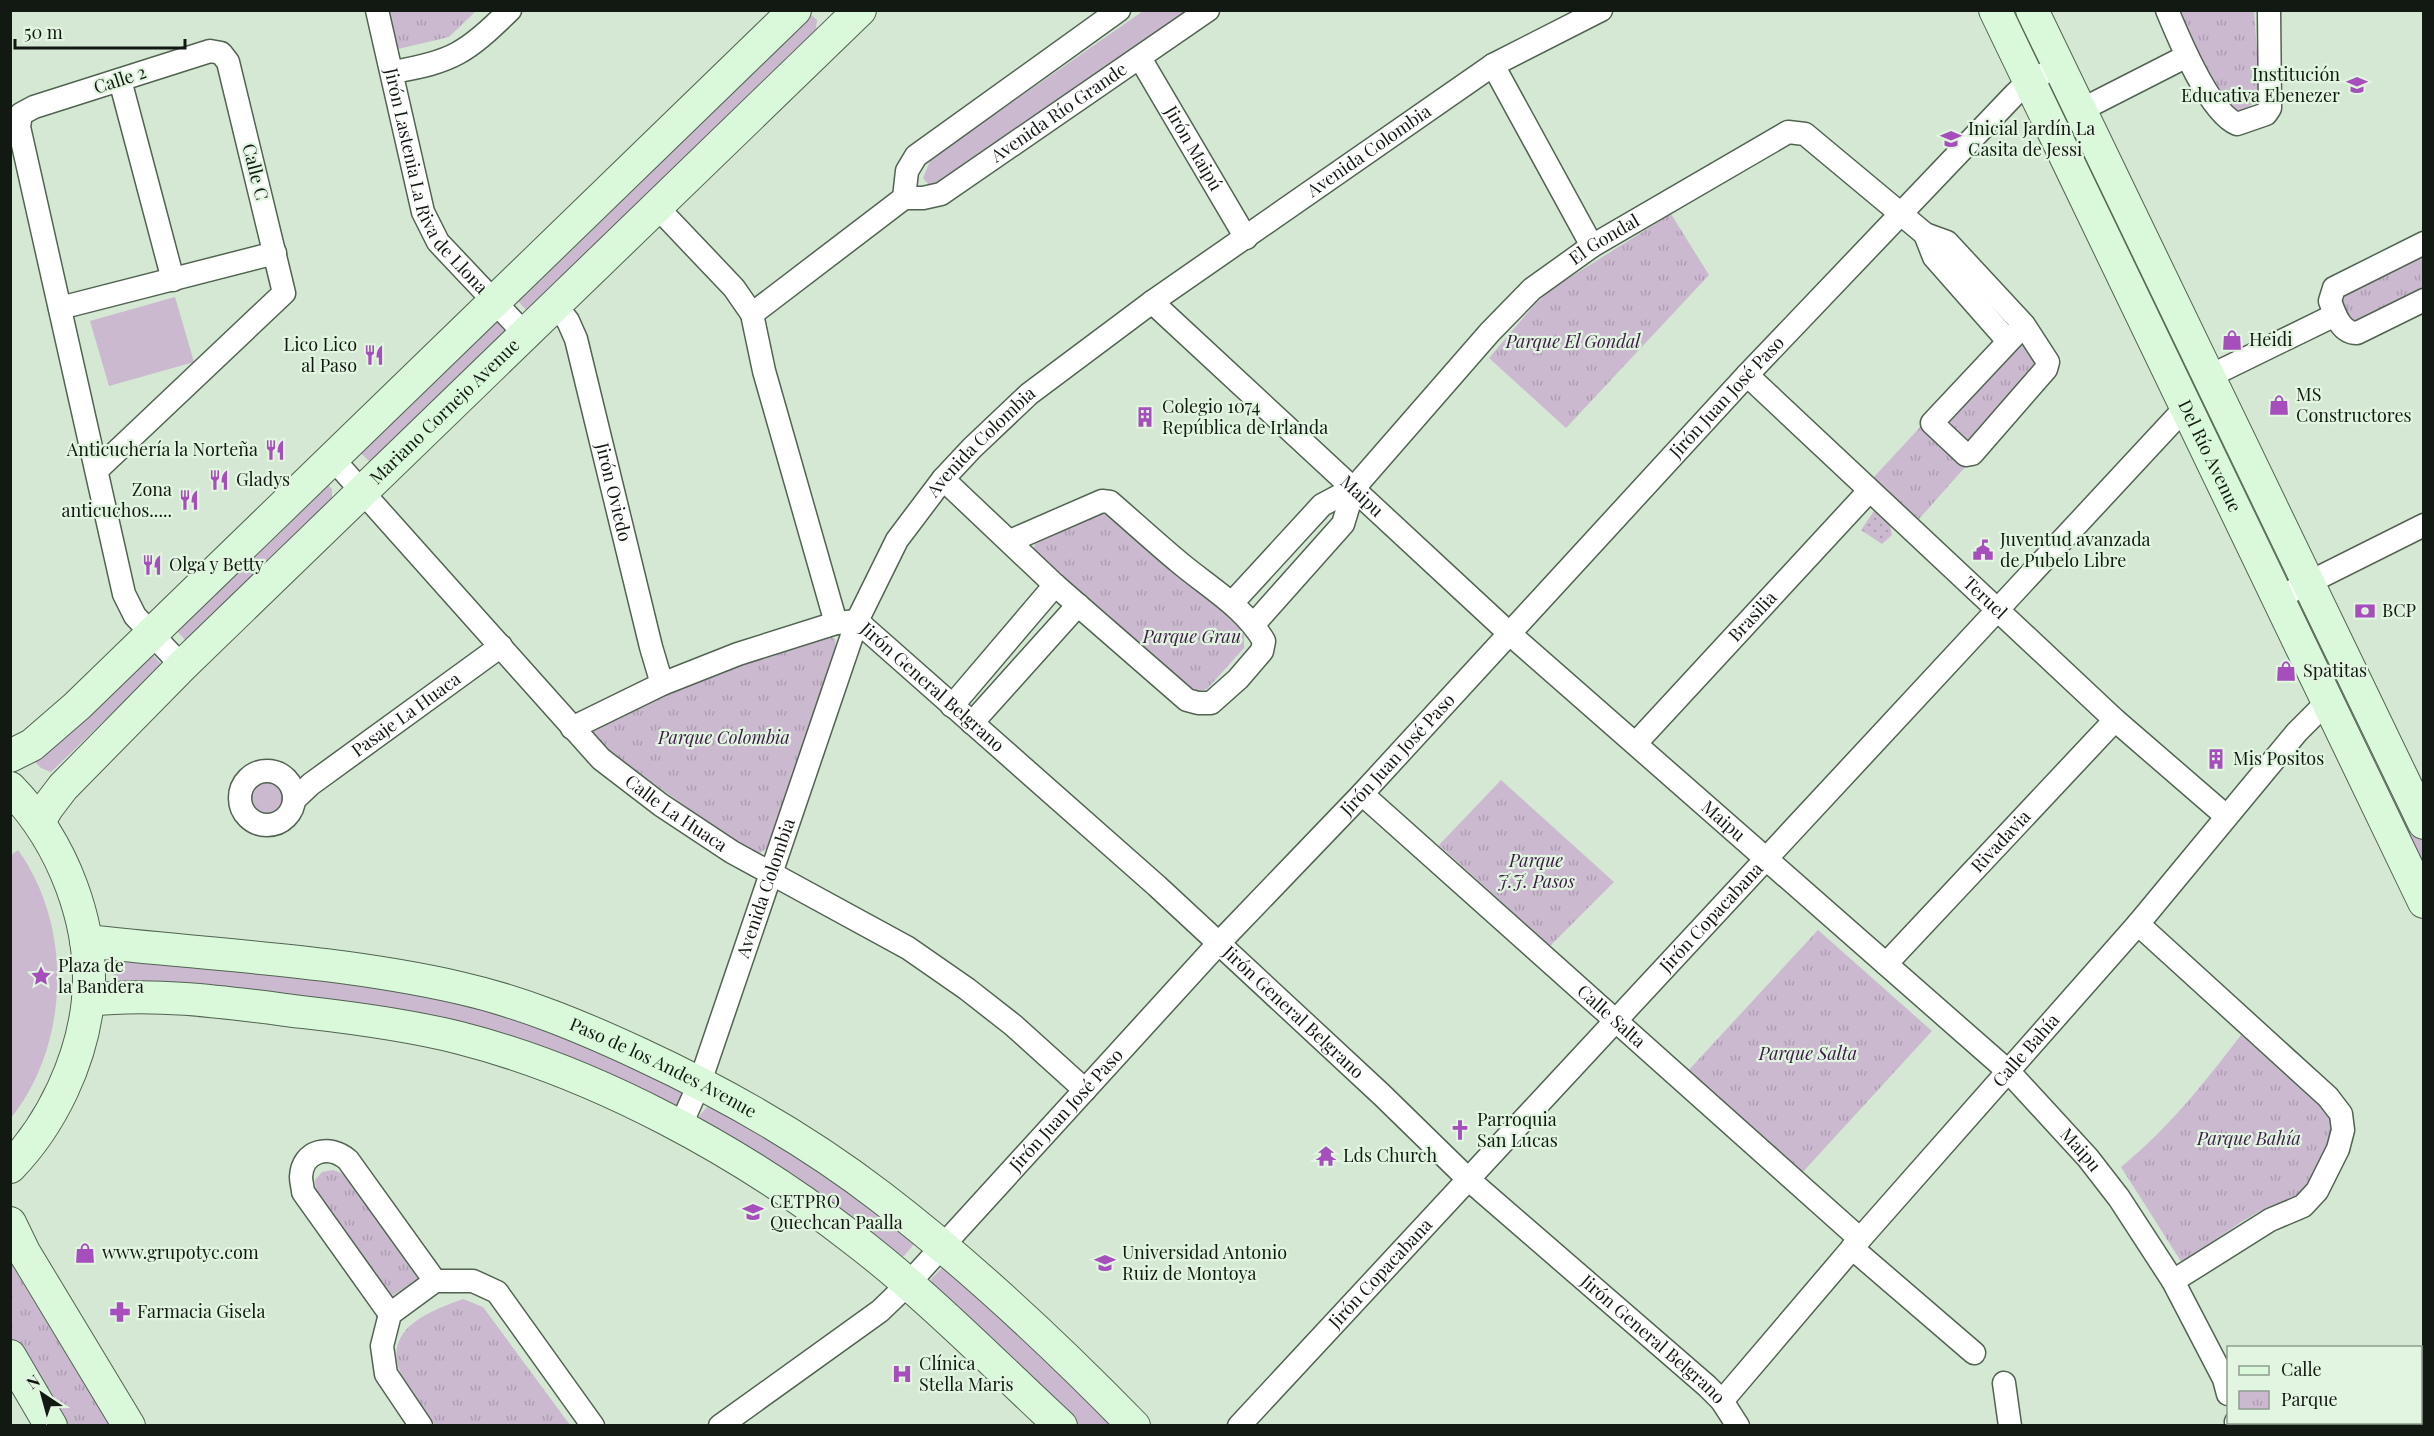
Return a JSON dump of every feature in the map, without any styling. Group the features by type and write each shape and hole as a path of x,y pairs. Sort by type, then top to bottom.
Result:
{"main road":[{"path":"10,756 32,745 77,706 795,10"},
{"name":"Del Río Avenue","path":"1995,10 2424,902"},
{"name":"Del Río Avenue","path":"2032,10 2424,823"},
{"name":"Mariano Cornejo Avenue","path":"39,822 46,808 63,787 182,666 657,207 844,14"},
{"path":"10,788 39,822 59,858 76,900 86,941 88,1000 78,1048 57,1102 28,1149 10,1167"},
{"name":"Paso de los Andes Avenue","path":"86,941 299,962 461,988 542,1012 610,1040 700,1082 839,1167 879,1195 943,1247 1089,1380 1134,1425"},
{"path":"88,1000 148,996 235,1004 343,1017 457,1037 499,1049 628,1100 739,1158 851,1236 908,1284 1060,1425"},
{"path":"10,1223 24,1252 129,1425"},
{"path":"10,1356 51,1425"}],"street":[{"name":"Jirón Lastenia La Riva de Llona","path":"377,10 423,212 438,242 493,303 525,334"},
{"path":"392,72 441,62 459,54 479,41 510,10"},
{"path":"752,314 904,198 907,171 916,156 1119,10"},
{"name":"Avenida Río Grande","path":"904,198 923,198 941,194 1208,10"},
{"name":"Avenida Colombia","path":"680,1127 700,1082 772,875 847,622 897,540 943,479 1029,394 1152,302 1558,20 1601,10"},
{"path":"2167,10 2187,56 2223,115 2229,121 2237,124 2266,114 2270,108 2269,10"},
{"name":"Calle 2","path":"60,308 19,127 21,114 34,107 210,51 221,52"},
{"name":"Calle C","path":"97,470 284,293 228,62 221,52"},
{"path":"2081,110 2187,56"},
{"name":"Jirón Maipú","path":"1140,58 1246,238"},
{"path":"1492,65 1593,246"},
{"name":"Jirón Juan José Paso","path":"720,1425 880,1311 908,1284 1218,944 1362,794 1747,375 2029,81 2059,66"},
{"path":"120,80 172,280"},
{"name":"El Gondal","path":"1232,603 1322,506 1354,488 1490,332 1532,289 1593,246 1788,132 1805,134 1924,234"},
{"name":"Jirón General Belgrano","path":"657,207 734,288 752,314 764,371 847,622 972,723 1157,886 1382,1095 1468,1179 1722,1401 1738,1425"},
{"path":"1924,234 1947,242 2024,325 2048,362 2046,369 1972,454 1966,455 1932,423 2024,325"},
{"path":"1924,234 1934,257 2008,341"},
{"path":"2424,243 2334,288 2330,302 2343,327 2350,333 2357,333 2424,300"},
{"path":"182,666 135,616 124,594 60,308 275,253"},
{"name":"Maipu","path":"1152,302 1510,633 2008,1072 2088,1158 2120,1198 2173,1281 2227,1388"},
{"name":"Jirón Oviedo","path":"555,305 568,321 576,339 651,648 662,684"},
{"path":"2208,377 2335,315"},
{"name":"Teruel","path":"1747,375 2115,720 2226,816"},
{"name":"Jirón Copacabana","path":"1239,1425 2185,408"},
{"name":"Calle La Huaca","path":"333,459 601,759 732,852 908,948 967,988 1013,1025 1085,1090"},
{"path":"943,479 1078,605 1187,700 1198,704 1211,703 1238,679 1262,651 1264,641 1254,624 1232,603 1181,564 1110,502 1102,501 1010,541"},
{"name":"El Gondal","path":"1254,624 1343,524 1354,488"},
{"name":"Brasilia","path":"1636,743 1869,491"},
{"path":"2278,598 2424,525"},
{"path":"952,706 1056,585"},
{"path":"972,723 1078,605"},
{"name":"Jirón General Belgrano","path":"572,728 662,684 738,654 847,622"},
{"name":"Pasaje La Huaca","path":"298,788 501,646"},
{"name":"Calle Bahía","path":"1722,1401 1856,1244 2138,924 2297,732 2328,701"},
{"name":"Rivadavia","path":"1886,964 2115,720"},
{"name":"Calle Salta","path":"1362,794 1615,1021 1974,1353"},
{"path":"2138,924 2328,1097 2341,1114 2343,1130 2338,1149 2317,1191 2303,1206 2270,1220 2173,1281"},
{"path":"390,1314 303,1192 301,1177 312,1155 327,1150 339,1152 348,1160 435,1281"},
{"path":"422,1425 386,1374 382,1346 390,1314 435,1281 473,1281 497,1292 593,1425"},
{"path":"2004,1383 2010,1425"}],"green space":[{"path":"388,11 476,11 449,37 398,49"},
{"path":"807,11 817,20 816,29 527,311 505,287"},
{"path":"1143,11 1195,11 938,187 929,185 923,178 931,159"},
{"path":"2172,11 2254,11 2260,92 2250,106 2233,115"},
{"name":"Parque El Gondal","path":"1671,214 1709,275 1566,428 1489,358 1534,305 1553,288"},
{"path":"2423,254 2423,293 2357,323 2345,318 2340,295"},
{"path":"175,297 194,362 109,386 90,321"},
{"path":"487,303 513,326 370,462 347,440"},
{"path":"2021,340 2040,362 1966,443 1947,426 1947,421"},
{"path":"1924,423 1967,465 1919,519 1873,478"},
{"path":"321,478 332,489 332,500 187,642 165,618"},
{"name":"Parque Grau","path":"1106,509 1237,623 1244,635 1244,648 1207,689 1198,691 1187,686 1033,550 1037,539"},
{"path":"1874,511 1889,520 1892,535 1882,544 1861,530"},
{"path":"2309,607 2423,840 2423,877 2295,612"},
{"name":"Parque Colombia","path":"821,629 835,639 836,649 769,847 760,853 750,853 591,738 594,721"},
{"path":"138,638 162,665 51,772 41,768 31,758"},
{"path":"265,780 277,786 283,798 277,810 265,816 253,810 247,798 253,786"},
{"name":"Parque J.J. Pasos","path":"1501,780 1614,882 1550,946 1439,845"},
{"name":"Plaza de la Bandera","path":"18,850 36,880 48,914 56,949 57,985 54,1021 45,1056 30,1088 11,1118 10,856"},
{"name":"Parque Salta","path":"1818,930 1932,1031 1801,1174 1687,1072"},
{"path":"120,957 314,973 506,1010 685,1091 678,1107 668,1110 586,1070 120,982 113,974 114,961"},
{"name":"Parque Bahía","path":"2241,1035 2321,1106 2330,1116 2332,1132 2312,1181 2300,1195 2260,1211 2182,1263 2121,1167 2170,1121"},
{"path":"718,1103 911,1232 914,1244 904,1256 893,1256 699,1126 699,1116 708,1106"},
{"path":"333,1170 344,1174 418,1279 392,1296 316,1192 315,1180 322,1172"},
{"path":"10,1262 109,1425 61,1425 11,1342"},
{"path":"943,1267 951,1268 1121,1425 1073,1425 932,1288 931,1279"},
{"path":"463,1299 483,1307 570,1425 435,1425 404,1381 397,1358 398,1345 403,1334 412,1324 437,1309"}],"place":[{"name":"Institución Educativa Ebenezer","path":"2357,85"},
{"name":"Inicial Jardín La Casita de Jessi","path":"1951,139"},
{"name":"Heidi","path":"2232,340"},
{"name":"Lico Lico al Paso","path":"374,355"},
{"name":"MS Constructores","path":"2279,405"},
{"name":"Colegio 1074 República de Irlanda","path":"1145,417"},
{"name":"Anticuchería la Norteña","path":"275,450"},
{"name":"Gladys","path":"219,480"},
{"name":"Zona anticuchos.....","path":"189,500"},
{"name":"Juventud avanzada de Pubelo Libre","path":"1983,550"},
{"name":"Olga y Betty","path":"152,565"},
{"name":"BCP","path":"2365,611"},
{"name":"Spatitas","path":"2286,671"},
{"name":"Mis Positos","path":"2216,759"},
{"name":"Plaza de la Bandera","path":"41,976"},
{"name":"Parroquia San Lucas","path":"1460,1130"},
{"name":"Lds Church","path":"1326,1156"},
{"name":"CETPRO Quechcan Paalla","path":"753,1212"},
{"name":"www.grupotyc.com","path":"85,1253"},
{"name":"Universidad Antonio Ruiz de Montoya","path":"1105,1263"},
{"name":"Farmacia Gisela","path":"120,1312"},
{"name":"Clínica Stella Maris","path":"902,1374"}]}
